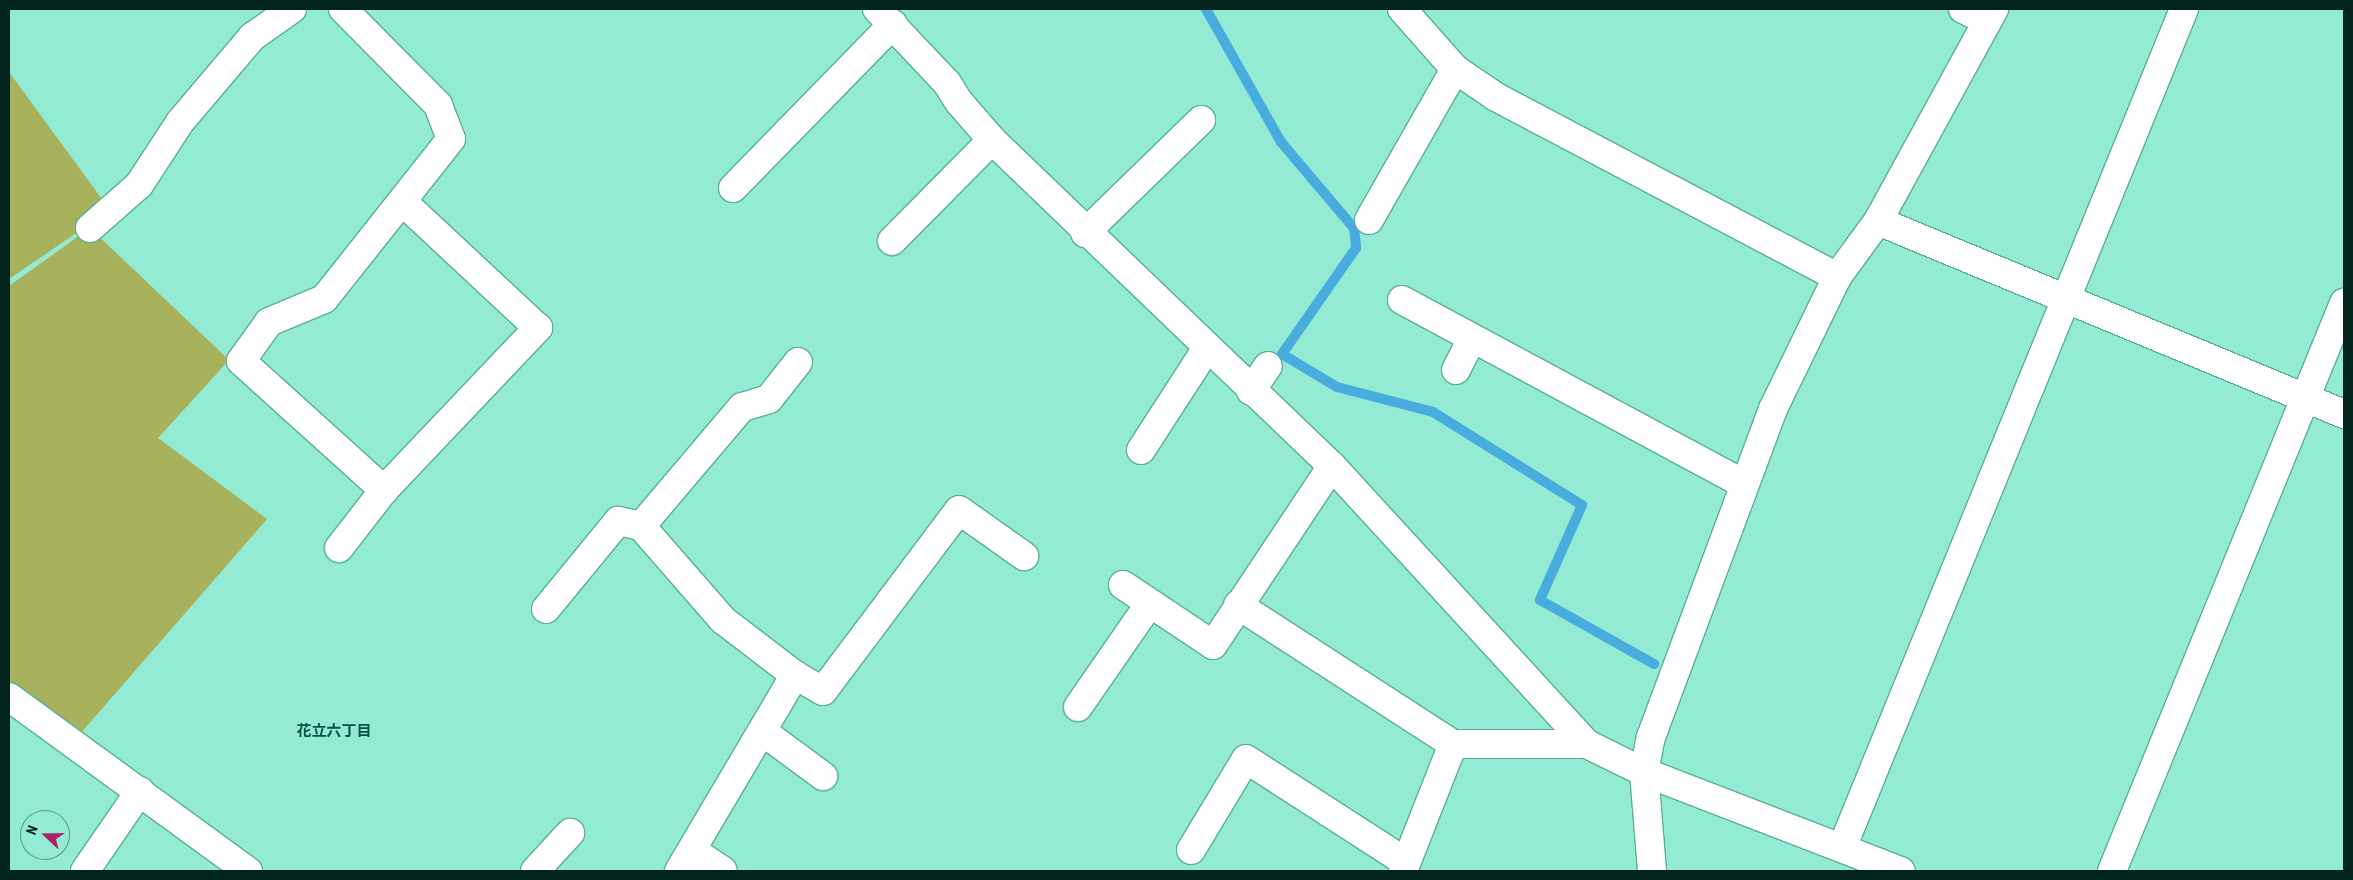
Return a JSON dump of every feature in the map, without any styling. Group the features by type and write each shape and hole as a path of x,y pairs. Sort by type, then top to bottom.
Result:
{"street":[{"path":"90,228 139,185 180,122 252,37 292,9"},
{"path":"343,9 438,105 447,123 451,139 403,202 324,299 270,322 241,362 384,490"},
{"path":"1402,9 1454,69 1496,97 1837,277"},
{"path":"1842,848 2184,9"},
{"path":"1652,871 1644,772 1651,737 1744,484 1773,409 1837,277 1878,220 1981,13"},
{"path":"733,188 885,16 992,140 1085,233 1332,466 1587,744 1644,772 1901,871"},
{"path":"1369,220 1454,69"},
{"path":"1085,233 1201,120"},
{"path":"892,241 992,140"},
{"path":"339,548 384,490 538,328 403,202"},
{"path":"1878,220 2064,300 2344,414"},
{"path":"1402,300 1744,484"},
{"path":"2112,871 2344,304"},
{"path":"1456,370 1472,339"},
{"path":"1140,450 1207,348"},
{"path":"641,526 742,407 769,399 798,362"},
{"path":"1251,391 1268,366"},
{"path":"1123,585 1213,645 1332,466"},
{"path":"546,609 618,521 641,526 723,620 795,674 823,691 959,510 1024,556"},
{"path":"1078,707 1150,603"},
{"path":"1238,605 1453,744 1587,744"},
{"path":"723,871 686,861 795,674"},
{"path":"9,697 140,790 248,871"},
{"path":"762,731 823,776"},
{"path":"1191,850 1246,759 1404,867 1453,744"},
{"path":"86,871 140,790"},
{"path":"535,871 570,832"}],"green space":[{"path":"9,72 110,210 9,279"},
{"path":"90,228 229,360 158,438 267,519 73,742 9,698 9,286"}],"waterway":[{"path":"1206,9 1281,142 1354,228 1356,248 1282,354 1337,387 1433,412 1582,505 1540,600 1654,664"}],"district":[{"name":"花立六丁目","path":"334,732"}]}
